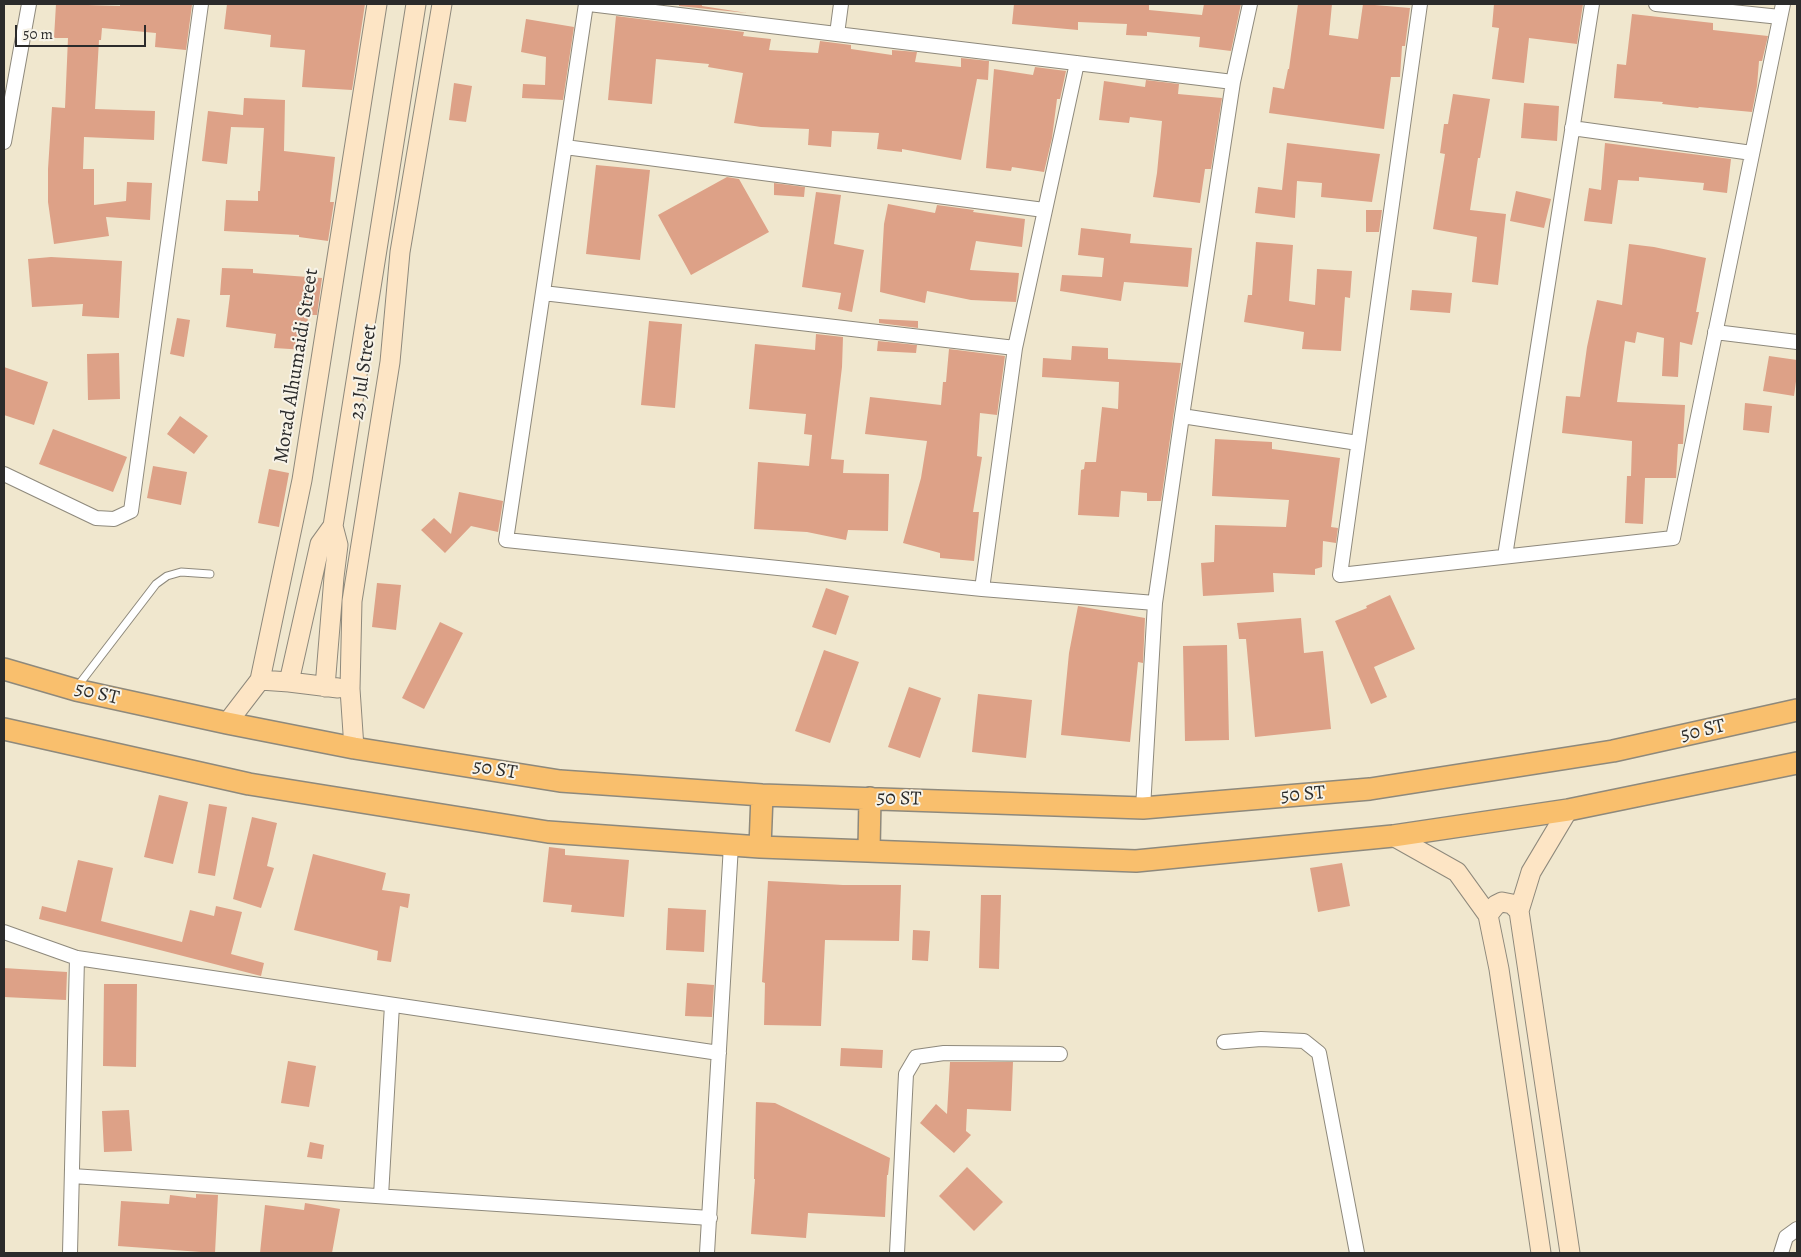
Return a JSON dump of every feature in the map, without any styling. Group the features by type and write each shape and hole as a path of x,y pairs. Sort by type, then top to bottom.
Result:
{"main road":[{"name":"50 ST","path":"4,668 76,690 227,723 354,748 560,781 762,794 1143,808 1370,789 1614,751 1797,710"},
{"path":"4,729 249,784 548,832 760,847 1136,860 1393,836 1568,810 1797,763"},
{"path":"760,847 762,794"},
{"path":"869,850 870,798"}],"street":[{"path":"4,142 30,4"},
{"path":"4,474 96,518 114,519 131,511 201,4"},
{"name":"Morad Alhumaidi Street","path":"227,723 260,680 302,480 377,4"},
{"path":"325,687 338,545 333,526 416,4"},
{"name":"23 Jul Street","path":"354,748 350,689 352,601 390,362 400,252 442,4"},
{"path":"1155,604 982,589 506,540 588,4 702,11 837,34 1233,82"},
{"path":"837,34 841,4"},
{"path":"1143,808 1155,604 1233,82 1250,4"},
{"path":"1420,4 1340,575 1673,538 1781,11 1656,4"},
{"path":"1505,556 1592,4"},
{"path":"982,589 1015,348 1077,63"},
{"path":"1572,128 1752,154"},
{"path":"565,147 1044,210"},
{"path":"543,293 1015,348"},
{"path":"1715,332 1797,342"},
{"path":"1182,416 1358,443"},
{"path":"289,682 320,544 333,526"},
{"path":"260,680 350,689"},
{"path":"1568,810 1531,872 1519,911 1570,1253"},
{"path":"1393,836 1456,872 1488,915 1499,968 1541,1253"},
{"path":"708,1253 731,845"},
{"path":"1488,915 1496,905 1502,902 1512,904 1519,911"},
{"path":"4,932 77,958 719,1053"},
{"path":"70,1253 77,958"},
{"path":"381,1196 392,1005"},
{"path":"1224,1042 1262,1039 1304,1041 1319,1053 1357,1253"},
{"path":"897,1253 906,1074 916,1057 944,1053 1060,1054"},
{"path":"72,1176 710,1218"},
{"path":"1781,1253 1786,1237 1797,1230"}],"lane":[{"path":"76,690 156,584 167,576 181,572 210,574"}],"building":[{"path":"56,4 120,6 120,4 192,5 186,50 155,47 156,33 102,28 101,40 99,40 95,109 155,111 154,140 84,137 83,169 94,169 94,205 126,201 127,182 152,183 150,220 106,217 109,236 54,244 48,202 52,107 65,108 68,38 54,38"},
{"path":"227,4 365,4 352,90 302,87 305,50 270,47 271,35 224,29"},
{"path":"679,4 702,5 747,13 679,6"},
{"path":"1014,4 1149,4 1149,10 1202,15 1204,4 1241,4 1231,51 1199,47 1200,37 1147,32 1147,36 1126,35 1127,24 1078,22 1078,30 1012,24"},
{"path":"1298,4 1332,4 1329,35 1358,39 1363,4 1410,8 1405,46 1402,46 1400,77 1391,77 1384,129 1269,113 1273,87 1284,89 1289,69"},
{"path":"1494,4 1583,4 1577,44 1529,38 1524,83 1492,79 1499,28 1492,27"},
{"path":"1632,14 1713,23 1713,30 1768,36 1762,61 1759,61 1752,112 1614,98 1617,64 1626,65"},
{"path":"616,16 744,32 743,36 771,39 769,50 818,53 820,41 851,45 851,49 892,55 892,50 917,52 915,62 961,67 961,58 989,61 988,80 977,79 961,160 902,149 902,152 877,149 879,133 832,131 831,147 808,145 809,129 761,127 734,123 743,73 708,67 709,64 656,59 652,104 608,100"},
{"path":"526,19 574,27 563,100 522,98 523,84 545,85 546,57 521,52"},
{"path":"1035,67 1066,71 1060,99 1057,99 1052,138 1044,172 1012,167 1011,171 986,168 994,69 1033,75"},
{"path":"1146,80 1179,84 1178,94 1222,98 1211,169 1205,169 1200,203 1153,197 1162,121 1130,117 1129,123 1099,120 1104,81 1145,87"},
{"path":"454,83 472,86 466,122 449,120"},
{"path":"1453,94 1490,99 1470,210 1506,214 1498,285 1472,282 1477,237 1433,229 1445,154 1440,153 1444,124 1448,124"},
{"path":"244,98 285,100 284,151 335,157 330,202 334,202 328,241 299,237 299,235 224,231 226,200 258,201 264,128 231,127 227,164 202,161 208,111 243,115"},
{"path":"1524,103 1559,106 1557,141 1521,138"},
{"path":"1287,143 1380,154 1372,202 1321,197 1322,183 1297,181 1295,218 1255,213 1258,187 1282,190"},
{"path":"1605,143 1731,159 1727,193 1703,190 1704,183 1639,177 1639,181 1618,180 1612,224 1584,221 1589,188 1601,190"},
{"path":"596,165 650,170 640,260 586,254"},
{"path":"727,177 739,179 769,232 691,275 658,215"},
{"path":"774,183 805,187 804,197 774,195"},
{"path":"1516,191 1551,199 1544,228 1510,221"},
{"path":"816,192 841,195 834,244 864,250 852,312 838,309 841,293 802,287"},
{"path":"888,204 935,213 937,205 1025,219 1022,247 976,241 970,270 1019,273 1016,302 971,300 927,291 925,303 880,292 884,224"},
{"path":"1366,210 1382,210 1379,232 1366,232"},
{"path":"1081,228 1131,234 1130,243 1192,248 1188,287 1124,282 1121,301 1060,291 1062,275 1102,277 1104,258 1078,255"},
{"path":"1256,242 1293,245 1289,301 1315,305 1317,269 1352,271 1350,298 1345,297 1341,351 1302,349 1304,332 1244,322 1248,295 1252,295"},
{"path":"1629,244 1654,247 1706,258 1696,312 1699,312 1692,345 1680,342 1678,377 1662,376 1664,338 1637,332 1635,343 1625,341 1617,402 1685,405 1683,444 1678,444 1676,478 1645,478 1643,524 1625,523 1627,476 1631,476 1632,441 1562,433 1566,396 1580,397 1587,347 1597,300 1622,305"},
{"path":"51,257 122,261 119,318 82,316 83,304 32,307 28,259"},
{"path":"222,268 253,269 253,273 322,278 317,315 308,315 306,350 274,348 276,334 226,327 230,295 220,295"},
{"path":"1412,290 1452,293 1450,313 1410,310"},
{"path":"177,318 190,320 184,357 170,354"},
{"path":"879,319 918,321 918,328 879,323"},
{"path":"649,321 682,324 675,408 641,405"},
{"path":"816,334 843,337 842,367 831,459 844,460 843,473 889,474 888,531 848,530 846,540 807,532 754,529 758,462 809,466 812,435 804,434 806,414 749,409 755,344 815,350"},
{"path":"878,341 917,345 916,353 877,351"},
{"path":"1072,346 1108,348 1108,359 1181,363 1161,501 1147,501 1147,493 1121,491 1119,517 1078,515 1081,470 1084,469 1085,462 1096,462 1102,407 1118,409 1119,382 1042,377 1043,358 1071,360"},
{"path":"949,349 1005,356 997,415 980,413 977,456 982,457 973,512 979,512 974,561 940,558 940,553 903,543 921,478 927,441 865,434 870,397 941,405 943,382 946,382"},
{"path":"119,353 120,399 88,400 87,354"},
{"path":"1769,356 1797,360 1794,396 1763,391"},
{"path":"4,367 48,382 34,425 4,415"},
{"path":"1745,403 1772,406 1769,433 1743,430"},
{"path":"180,416 208,436 194,454 167,434"},
{"path":"53,429 127,457 113,492 39,464"},
{"path":"1215,439 1272,442 1272,449 1340,458 1331,527 1338,528 1336,543 1323,541 1322,567 1315,569 1315,575 1273,573 1274,592 1203,596 1201,563 1214,562 1215,525 1286,527 1289,500 1212,496"},
{"path":"153,466 187,472 181,505 147,498"},
{"path":"269,469 289,473 279,527 258,523"},
{"path":"459,492 503,501 498,532 471,526 445,553 421,530 434,518 451,534"},
{"path":"377,583 401,585 396,630 372,627"},
{"path":"826,588 849,596 836,635 812,627"},
{"path":"1390,595 1415,649 1374,667 1387,697 1371,704 1335,621 1367,608 1366,606"},
{"path":"1078,606 1145,618 1143,663 1138,662 1130,742 1061,735 1069,653"},
{"path":"1301,618 1304,653 1323,651 1331,729 1255,737 1246,639 1239,639 1237,623"},
{"path":"440,622 463,633 424,709 402,698"},
{"path":"1227,645 1229,740 1185,741 1183,646"},
{"path":"824,650 859,662 830,743 795,731"},
{"path":"909,687 941,698 920,758 888,747"},
{"path":"978,694 1032,700 1026,758 972,752"},
{"path":"159,795 188,802 173,864 144,857"},
{"path":"209,804 227,807 215,876 198,873"},
{"path":"252,817 277,823 267,866 274,868 261,908 233,899"},
{"path":"549,847 565,849 565,855 629,860 624,917 571,912 572,905 543,902"},
{"path":"313,854 386,873 382,890 410,894 408,908 400,906 391,962 377,960 378,951 294,930"},
{"path":"78,860 113,868 101,921 182,942 190,910 214,916 216,906 242,912 231,954 264,963 261,976 39,919 42,906 66,912"},
{"path":"1342,863 1350,906 1318,912 1310,868"},
{"path":"768,881 843,885 901,885 899,941 825,940 821,1026 764,1025 765,983 762,982"},
{"path":"981,895 1001,895 999,969 979,968"},
{"path":"668,908 706,910 704,952 666,950"},
{"path":"913,930 930,931 928,961 912,960"},
{"path":"4,968 67,972 66,1000 4,997"},
{"path":"687,983 714,985 712,1017 685,1016"},
{"path":"104,984 137,984 136,1067 103,1066"},
{"path":"841,1048 883,1050 882,1068 840,1066"},
{"path":"288,1061 316,1066 309,1107 281,1103"},
{"path":"950,1062 1013,1062 1011,1111 967,1109 966,1131 971,1135 954,1153 920,1123 936,1104 947,1114"},
{"path":"756,1102 775,1103 890,1158 887,1175 885,1217 808,1213 806,1238 751,1234 755,1179"},
{"path":"129,1110 132,1151 104,1152 102,1111"},
{"path":"310,1142 324,1145 322,1159 307,1157"},
{"path":"967,1167 1003,1202 974,1231 939,1196"},
{"path":"196,1194 218,1195 215,1253 118,1246 121,1201 169,1204 170,1195 196,1198"},
{"path":"305,1203 340,1209 332,1253 260,1253 265,1205 304,1210"}]}
